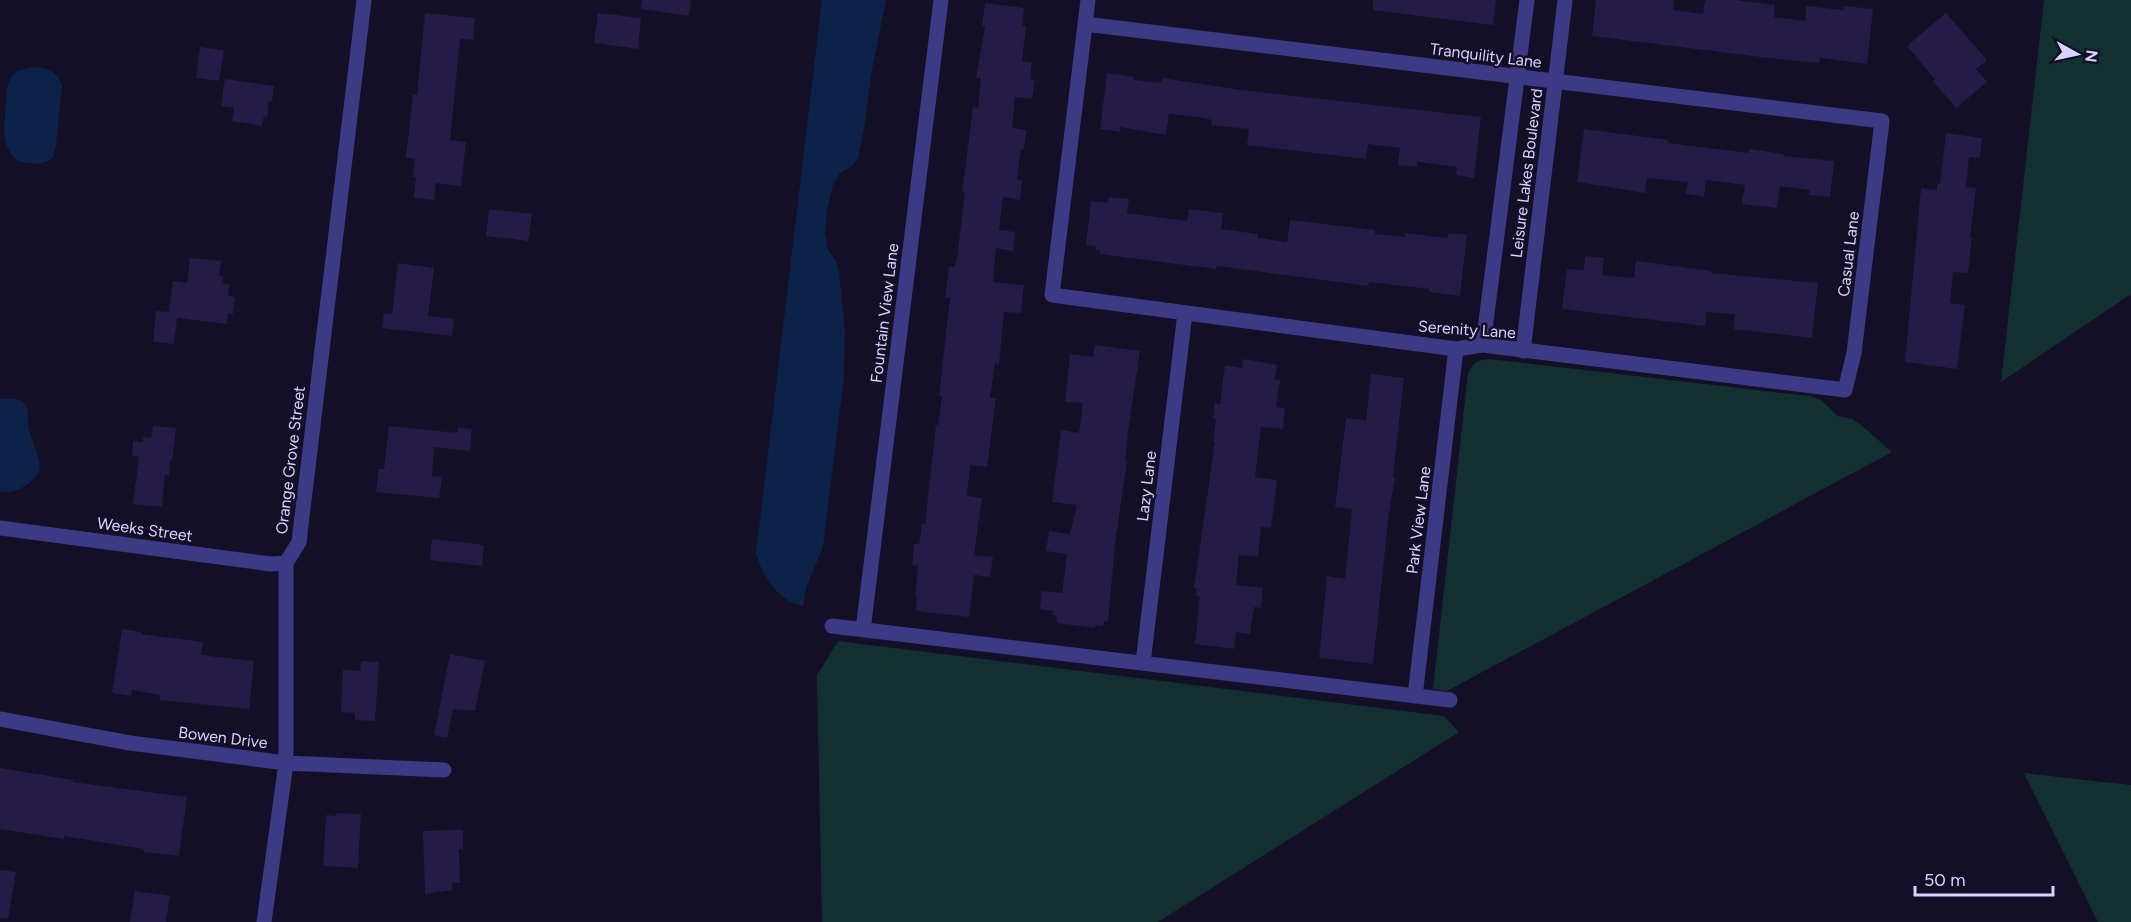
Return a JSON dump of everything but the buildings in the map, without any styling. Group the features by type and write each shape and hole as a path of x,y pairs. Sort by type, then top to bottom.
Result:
{"street":[{"name":"Orange Grove Street","path":"264,922 286,763 286,563 299,542 364,0"},
{"name":"Fountain View Lane","path":"863,630 940,0"},
{"path":"1085,24 1088,0"},
{"name":"Leisure Lakes Boulevard","path":"1483,345 1527,0"},
{"name":"Leisure Lakes Boulevard","path":"1523,351 1565,0"},
{"name":"Tranquility Lane","path":"1085,24 1882,121"},
{"name":"Serenity Lane","path":"1085,24 1052,295 1456,348 1483,345 1845,390"},
{"name":"Casual Lane","path":"1845,390 1854,353 1882,121"},
{"name":"Lazy Lane","path":"1143,663 1185,313"},
{"name":"Park View Lane","path":"1415,696 1456,348"},
{"name":"Weeks Street","path":"0,528 272,564 286,563"},
{"path":"832,626 1450,700"},
{"name":"Bowen Drive","path":"0,719 130,743 286,763 444,770"}],"green space":[{"path":"2044,0 2131,0 2131,294 2001,382"},
{"path":"1489,359 1809,396 1821,400 1838,416 1852,419 1861,425 1892,452 1447,691 1433,689 1468,373 1476,363"},
{"path":"838,641 1444,716 1459,732 1158,922 822,922 817,675"},
{"path":"2024,773 2131,785 2131,922 2098,922"}],"water":[{"path":"822,0 886,0 858,158 852,166 840,173 833,185 827,210 825,233 828,250 836,261 839,272 845,331 844,376 823,547 806,588 803,606 787,600 773,587 756,554"},
{"path":"38,67 53,72 62,86 56,145 53,158 40,163 26,163 12,155 8,148 5,131 7,89 14,73"},
{"path":"0,399 18,399 25,405 40,467 33,480 11,492 0,491"}]}
